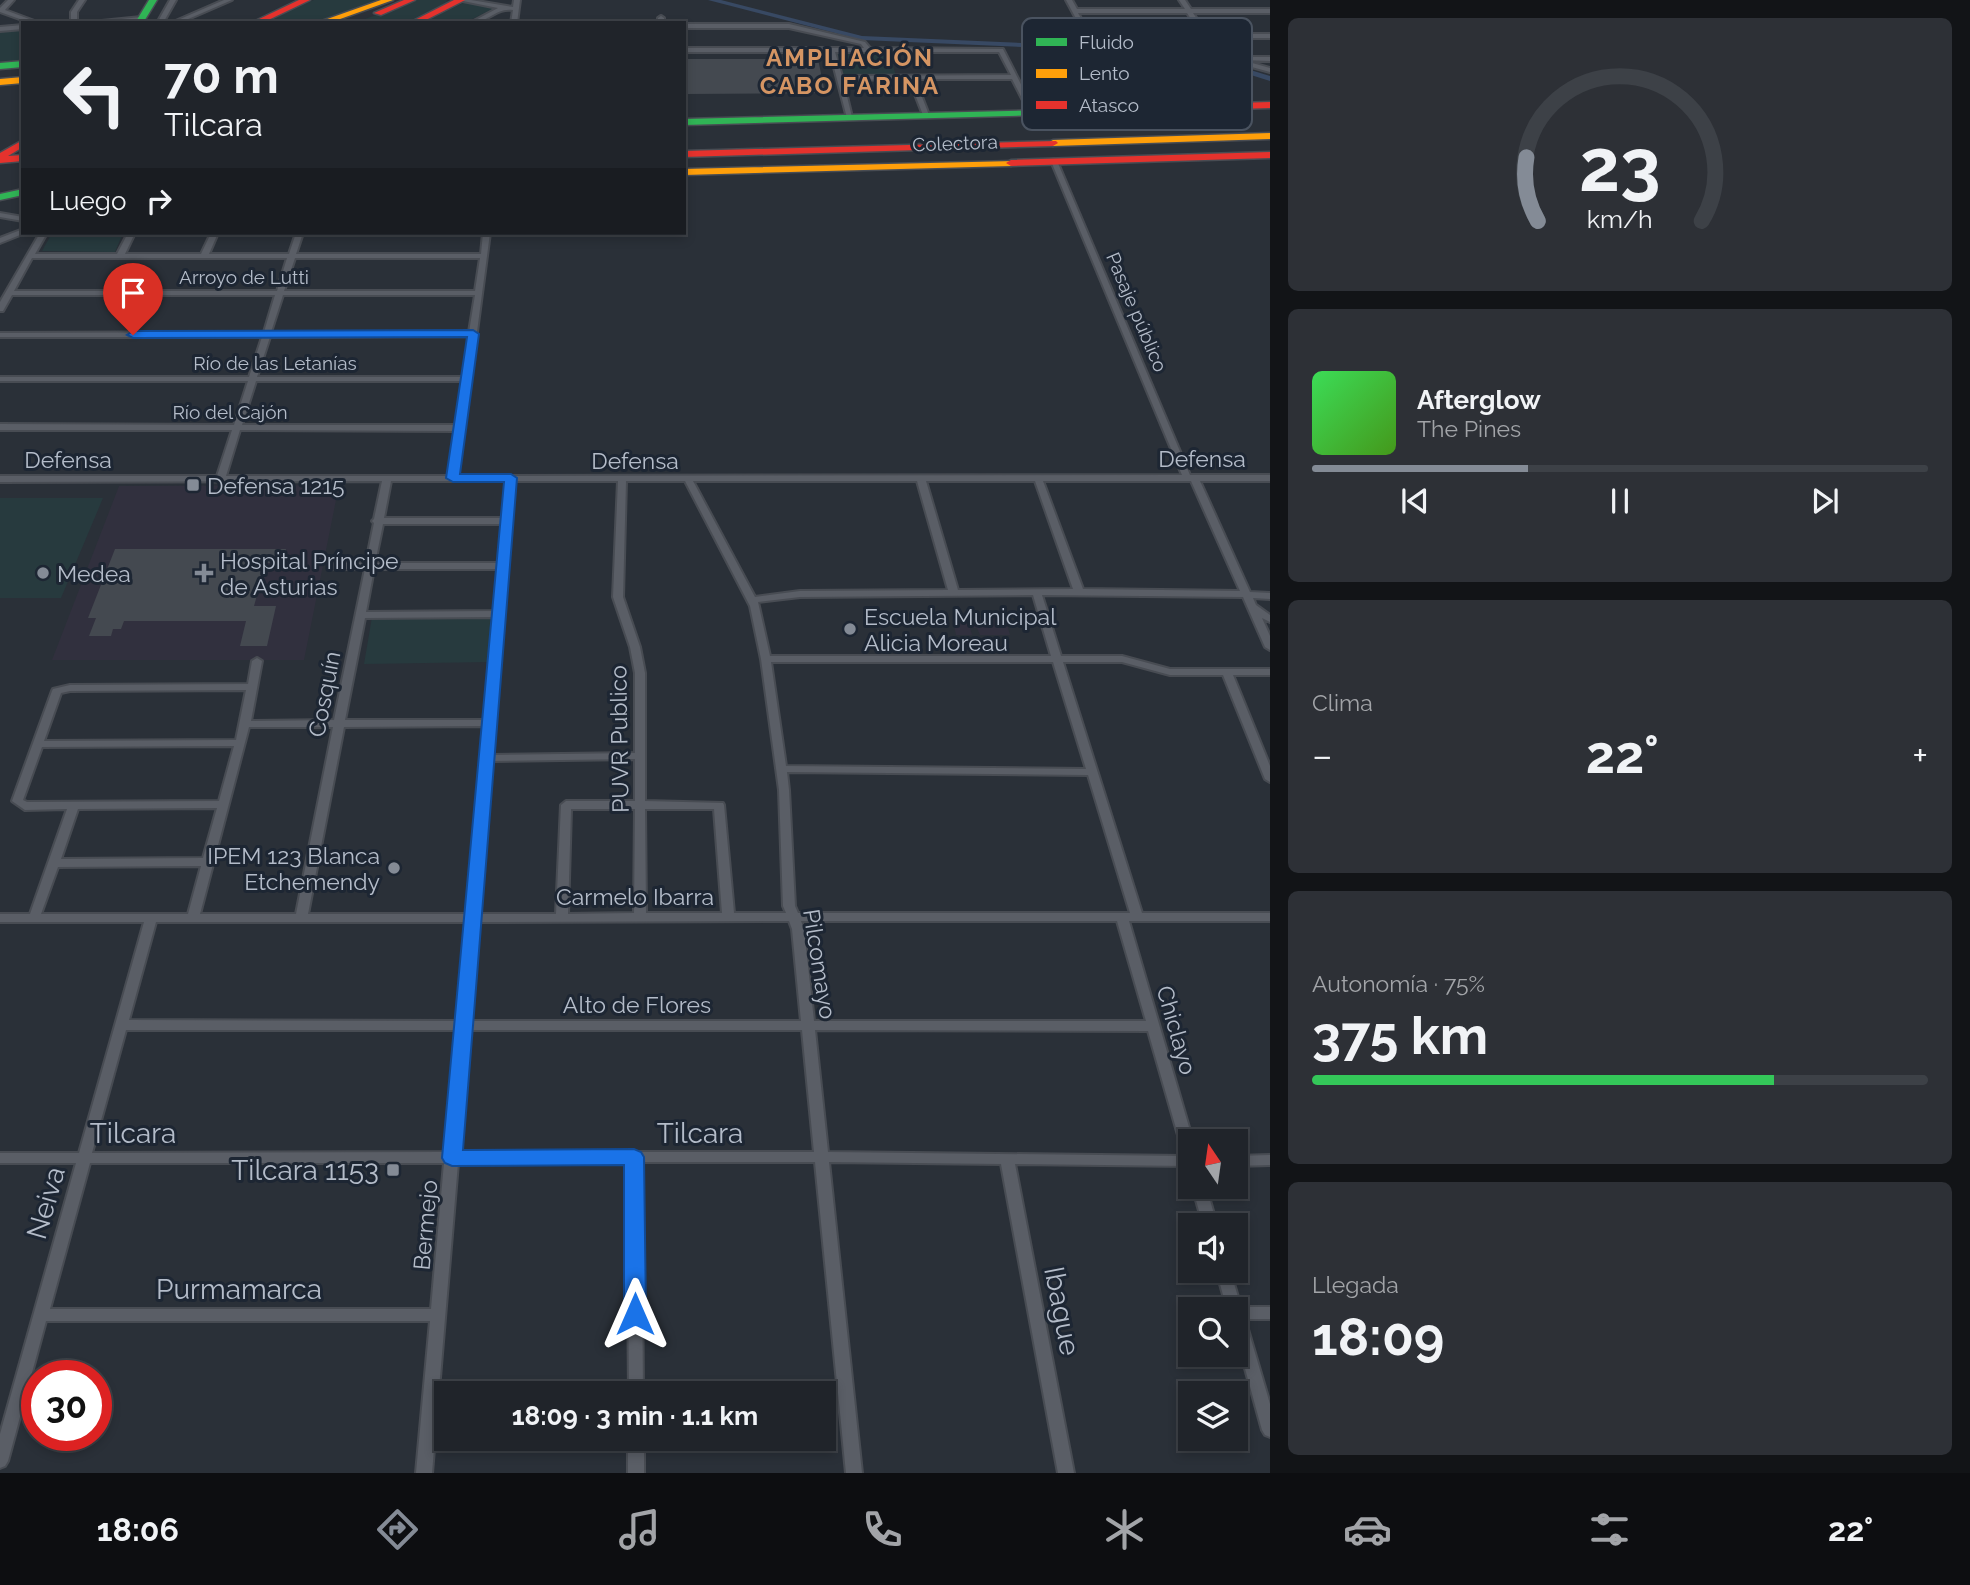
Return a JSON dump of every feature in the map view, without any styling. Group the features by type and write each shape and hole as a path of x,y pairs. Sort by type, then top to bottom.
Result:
{"main road":[{"path":"140,21 153,0"},
{"path":"259,21 306,0"},
{"path":"326,21 389,0"},
{"path":"353,21 411,0"},
{"path":"417,21 461,0"},
{"path":"0,66 21,64"},
{"path":"0,82 21,80"},
{"name":"Colectora","path":"1252,106 1270,105"},
{"name":"Colectora","path":"686,122 1022,112"},
{"path":"1252,125 1270,124"},
{"path":"686,141 1063,130"},
{"path":"11,153 21,134"},
{"path":"686,155 1270,136"},
{"name":"Colectora","path":"686,172 1270,155"},
{"path":"0,174 21,173"},
{"path":"0,197 21,192"}],"street":[{"path":"11,0 1,11 31,21"},
{"path":"74,21 74,12 82,0"},
{"path":"161,21 173,0"},
{"path":"179,21 229,0"},
{"path":"461,0 516,9"},
{"path":"514,21 517,0"},
{"path":"1069,0 1079,18"},
{"path":"1182,0 1194,18"},
{"path":"476,21 502,8"},
{"path":"1075,11 1270,10"},
{"path":"686,26 789,26 863,43 868,50"},
{"path":"0,29 21,27"},
{"path":"1252,36 1270,36"},
{"path":"686,50 1001,50 1022,93"},
{"path":"832,50 849,117"},
{"path":"1252,60 1270,59"},
{"path":"1252,65 1270,70"},
{"path":"839,78 1014,77"},
{"path":"911,78 926,115"},
{"name":"Pasaje público","path":"1054,161 1191,478 1270,647"},
{"path":"0,215 21,219"},
{"path":"0,241 21,232"},
{"path":"0,309 42,235"},
{"path":"120,256 130,235"},
{"path":"204,256 213,235"},
{"path":"221,478 298,235"},
{"path":"453,478 487,235"},
{"path":"30,256 484,256"},
{"name":"Arroyo de Lutti","path":"9,293 478,293"},
{"path":"0,335 473,334"},
{"name":"Río de las Letanías","path":"0,379 466,379"},
{"name":"Río del Cajón","path":"0,427 459,428"},
{"name":"Cosquín","path":"301,918 387,478"},
{"name":"Bermejo","path":"424,1473 511,478"},
{"path":"921,478 954,593"},
{"path":"1038,478 1079,592"},
{"name":"Defensa","path":"0,479 1270,478"},
{"name":"PUVR Publico","path":"622,479 618,597 639,663 640,917"},
{"name":"Pilcomayo","path":"688,479 752,600 766,659 784,789 789,906 798,929 854,1473"},
{"path":"377,521 508,521"},
{"path":"334,566 503,566"},
{"path":"752,600 800,594 1079,592 1270,596"},
{"path":"1037,593 1137,918"},
{"path":"1252,607 1270,619"},
{"path":"359,615 499,614"},
{"path":"766,659 1130,659 1170,672 1270,672"},
{"path":"193,918 245,724 257,661"},
{"path":"1228,674 1270,779"},
{"path":"223,804 26,806 17,802 55,694 63,689 251,687"},
{"path":"245,724 489,723"},
{"path":"38,744 240,743"},
{"path":"486,758 640,756"},
{"path":"780,769 1092,772"},
{"path":"562,917 566,805 719,805 729,918"},
{"path":"34,918 74,806"},
{"path":"54,863 207,862"},
{"name":"Carmelo Ibarra","path":"0,918 1270,916"},
{"name":"Neiva","path":"0,1461 151,918"},
{"name":"Chiclayo","path":"1122,918 1182,1129"},
{"name":"Alto de Flores","path":"121,1025 1152,1026"},
{"path":"634,1157 636,1381"},
{"name":"Tilcara","path":"0,1158 822,1157 1178,1161"},
{"name":"Ibague","path":"1007,1160 1066,1473"},
{"path":"1248,1161 1270,1160"},
{"path":"1248,1312 1270,1313"},
{"name":"Purmamarca","path":"41,1315 438,1315"},
{"path":"1248,1356 1270,1430"},
{"path":"636,1451 636,1473"}],"shaded area":[{"name":"Hospital Príncipe de Asturias","path":"339,485 304,660 52,660 119,486"},
{"path":"952,617 967,618 969,624 976,625 976,618 1005,618 1010,635 980,635 977,628 970,628 972,635 956,635"}],"green space":[{"path":"314,0 380,0 319,21 266,21"},
{"path":"417,0 447,0 446,6 414,21 359,21"},
{"path":"465,2 495,8 468,21 424,21"},
{"path":"21,28 21,61 0,64 0,30"},
{"path":"889,52 896,76 841,74 836,54"},
{"path":"51,235 122,235 115,252 42,251"},
{"path":"0,498 103,498 61,598 0,598"},
{"path":"495,616 490,662 364,664 372,617"}],"building":[{"path":"686,59 818,59 825,93 686,94"},
{"path":"115,549 286,549 284,562 266,563 254,606 276,606 267,646 240,646 246,621 124,621 121,629 113,629 111,636 89,636 96,618 88,618"}],"waterway":[{"path":"712,0 862,38 1022,45"},
{"path":"1252,73 1270,79"}],"traffic: fast":[{"path":"140,21 153,0"},
{"path":"0,66 21,64"},
{"path":"686,122 1022,113"},
{"path":"0,197 21,192"}],"traffic: slow":[{"path":"326,21 389,0"},
{"path":"0,82 21,80"},
{"path":"1053,143 1270,136"},
{"path":"686,172 1011,163"}],"traffic: jam":[{"path":"259,21 306,0"},
{"path":"378,13 411,0"},
{"path":"417,21 461,0"},
{"path":"1252,106 1270,105"},
{"path":"686,154 1053,143"},
{"path":"0,157 21,144"},
{"path":"1011,163 1270,155"},
{"path":"0,160 21,158"}],"place":[{"name":"Defensa 1215","path":"193,485"},
{"name":"Medea","path":"43,573"},
{"name":"Hospital Príncipe de Asturias","path":"204,573"},
{"name":"Escuela Municipal Alicia Moreau","path":"850,629"},
{"name":"IPEM 123 Blanca Etchemendy","path":"394,868"},
{"name":"Tilcara 1153","path":"393,1170"}],"district":[{"name":"AMPLIACIÓN CABO FARINA","path":"850,71"}],"route":[{"path":"133,335 473,334 453,478 511,478 452,1158 634,1157 635,1314"}]}
